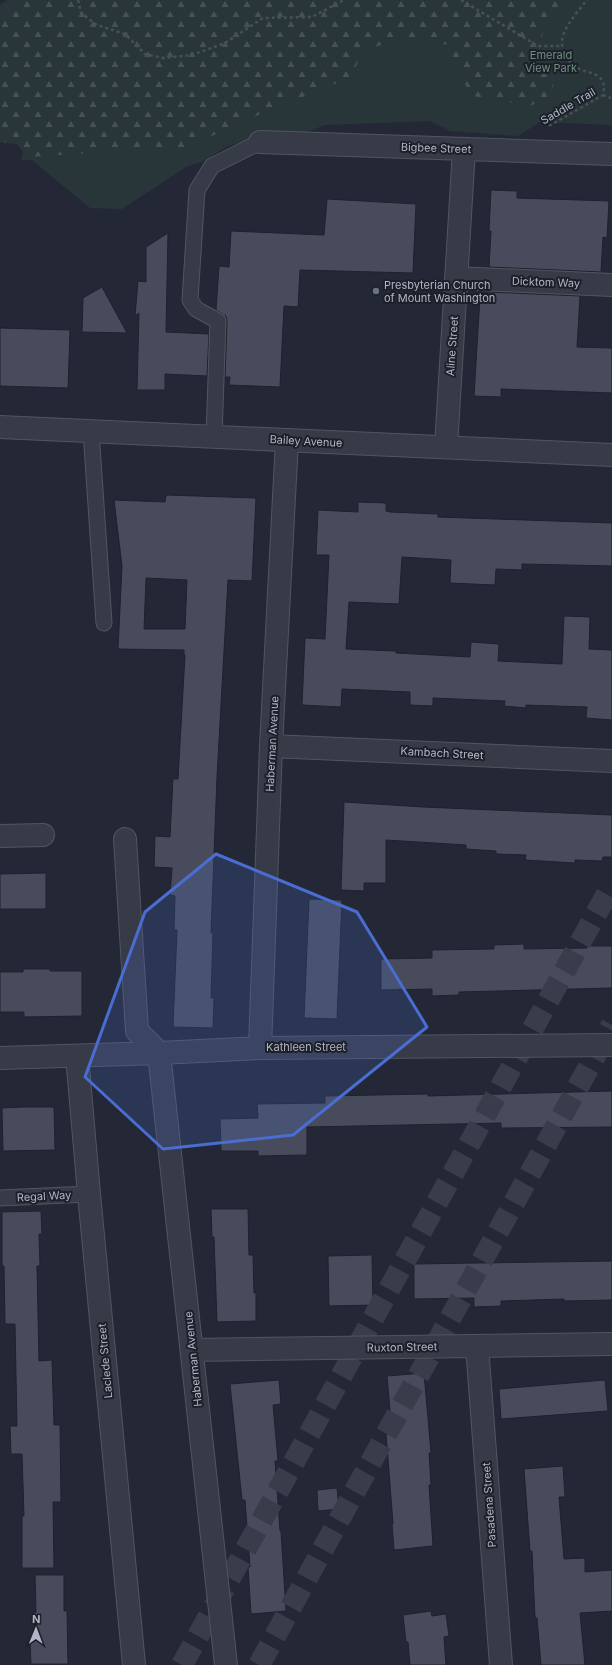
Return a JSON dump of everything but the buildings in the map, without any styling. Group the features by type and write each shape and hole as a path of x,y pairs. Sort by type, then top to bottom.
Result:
{"street":[{"name":"Bigbee Street","path":"260,142 612,154"},
{"name":"Aline Street","path":"446,447 464,149"},
{"name":"Dicktom Way","path":"456,278 612,284"},
{"name":"Bailey Avenue","path":"0,427 612,455"},
{"name":"Haberman Avenue","path":"260,1048 271,746 287,440"},
{"name":"Kambach Street","path":"271,746 612,761"},
{"path":"0,836 43,835"},
{"path":"125,839 138,1031 159,1053"},
{"name":"Kathleen Street","path":"0,1058 260,1048 612,1044"},
{"name":"Haberman Avenue","path":"159,1053 226,1665"},
{"name":"Laclede Street","path":"78,1056 89,1194 134,1665"},
{"name":"Ruxton Street","path":"192,1350 612,1344"},
{"name":"Pasadena Street","path":"477,1346 501,1665"}],"lane":[{"path":"214,436 218,321 196,309 190,300 197,190 212,166 260,142"},
{"path":"91,431 104,623"},
{"name":"Regal Way","path":"0,1198 89,1194"}],"path":[{"path":"78,0 81,13 97,25 125,34 145,54 163,58 192,55 226,43 263,18 312,16 344,0"},
{"path":"461,0 538,46 561,46 563,34 569,23 587,0"},
{"name":"Saddle Trail","path":"538,152 541,131 603,95 604,85 600,77 577,68 566,55 561,46"},
{"path":"603,95 611,98"}],"highlighted area":[{"path":"216,854 357,912 427,1027 293,1135 163,1149 85,1077 145,912"}],"green space":[{"name":"Emerald View Park","path":"7,0 612,0 612,125 540,122 518,136 450,131 431,121 324,125 308,132 279,132 228,146 203,161 186,167 122,209 90,208 32,160 21,160 24,148 241,122 270,110 0,98 0,5"},
{"name":"Emerald View Park","path":"15,0 564,0 548,23 542,37 542,47 555,75 551,98 529,106 473,96 458,74 448,45 407,37 365,50 349,78 241,122 189,147 28,157 17,144 0,142 0,15 2,11"}],"tunnel":[{"path":"182,1665 612,885"},
{"path":"259,1665 612,1025"}],"place":[{"name":"Presbyterian Church of Mount Washington","path":"376,291"}]}
